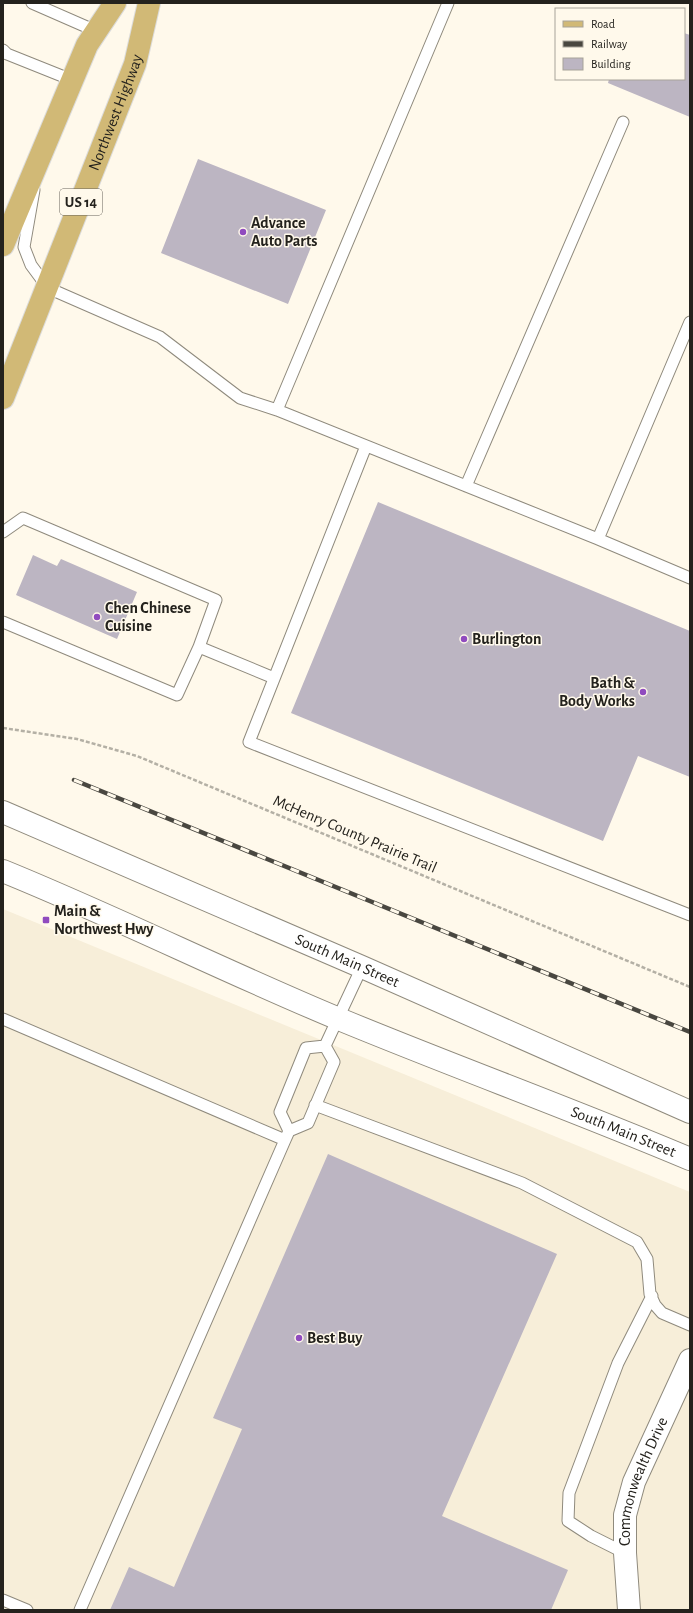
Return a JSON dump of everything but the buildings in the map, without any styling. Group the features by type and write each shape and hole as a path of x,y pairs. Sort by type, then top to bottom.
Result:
{"main road":[{"path":"3,245 87,45 115,3"},
{"name":"Northwest Highway","path":"3,398 48,288 135,64 149,3"}],"street":[{"name":"South Main Street","path":"3,812 362,967 690,1112"},
{"name":"South Main Street","path":"3,871 52,891 339,1019 602,1122 690,1159"},
{"name":"Commonwealth Drive","path":"629,1610 625,1552 625,1515 634,1482 690,1360"}],"lane":[{"path":"32,3 96,31"},
{"path":"276,410 448,3"},
{"path":"3,50 7,54 72,80"},
{"path":"466,486 623,122"},
{"path":"40,156 24,247 31,266 48,288 160,337 240,398 276,410 598,539 690,578"},
{"path":"598,539 690,322"},
{"path":"366,446 249,742 690,915"},
{"path":"3,532 23,518 216,600 199,647 177,695 3,622"},
{"path":"199,647 274,678"},
{"path":"325,1046 339,1019 362,967"},
{"path":"3,1019 287,1136"},
{"path":"80,1610 287,1136 308,1123 334,1062 325,1046"},
{"path":"287,1136 280,1112 306,1048 325,1046"},
{"path":"315,1105 522,1183 638,1242 647,1259 652,1296 662,1313 690,1325"},
{"path":"625,1552 591,1536 568,1521 569,1493 618,1363 652,1296"},
{"path":"3,1600 27,1610"}],"path":[{"name":"McHenry County Prairie Trail","path":"3,728 78,739 137,756 690,987"}],"shaded area":[{"path":"3,909 690,1192 690,1610 3,1610"}],"railway":[{"path":"74,780 690,1032"}],"place":[{"name":"Advance Auto Parts","path":"243,232"},
{"name":"Chen Chinese Cuisine","path":"97,617"},
{"name":"Burlington","path":"464,639"},
{"name":"Bath & Body Works","path":"643,692"},
{"name":"Main & Northwest Hwy","path":"46,920"},
{"name":"Best Buy","path":"299,1338"}]}
